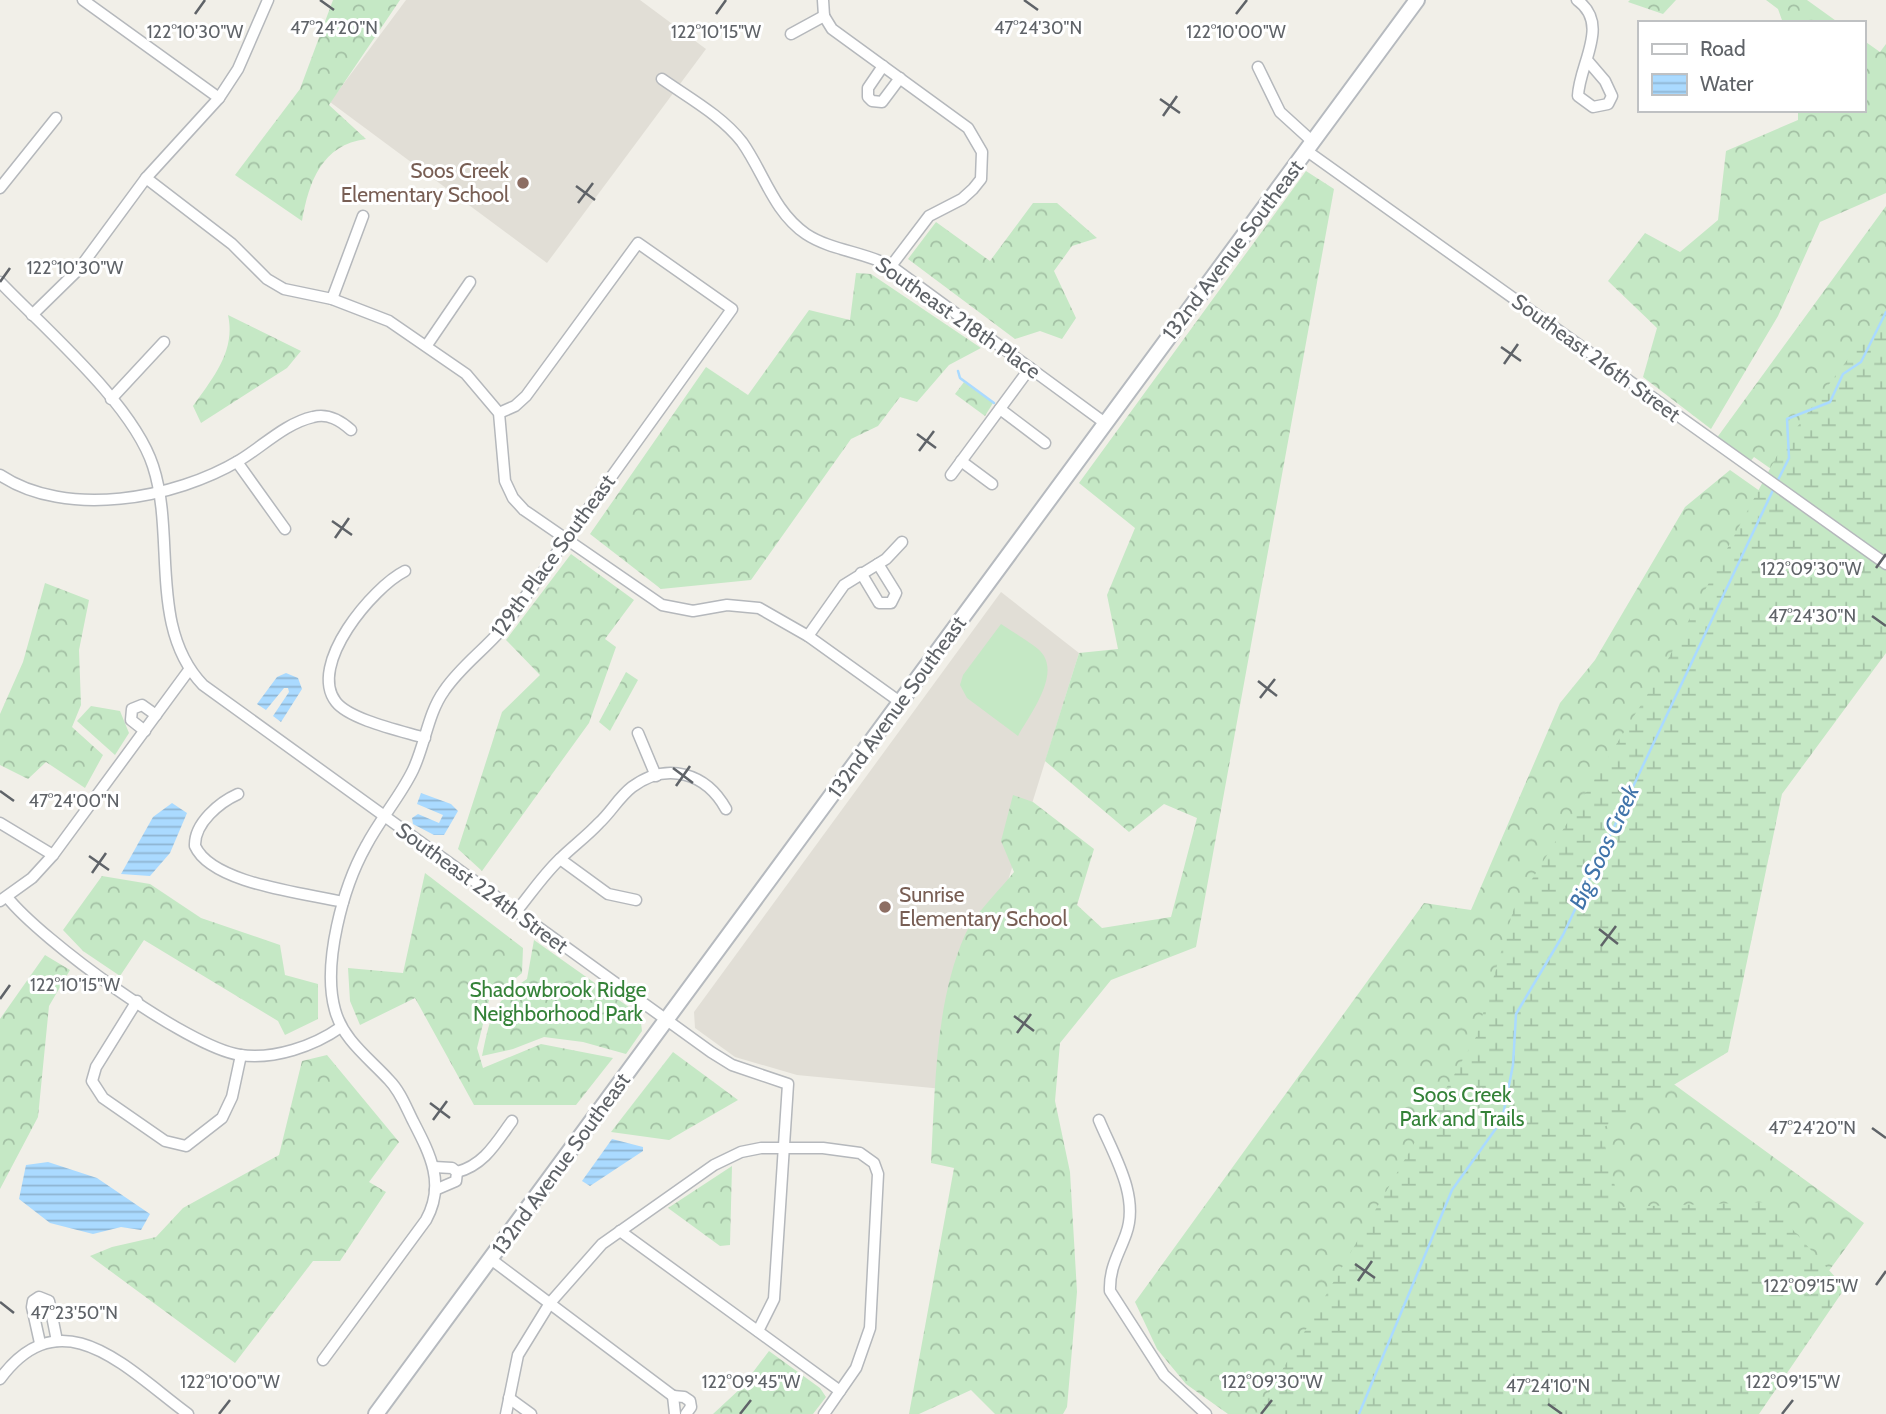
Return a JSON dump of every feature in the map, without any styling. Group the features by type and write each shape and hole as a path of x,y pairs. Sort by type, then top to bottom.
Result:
{"main road":[{"name":"132nd Avenue Southeast","path":"376,1414 492,1260 1417,0"}],"street":[{"path":"83,0 219,98"},
{"path":"32,315 79,269 146,177 219,98 238,69 268,0"},
{"path":"823,0 824,16 832,29 968,128 977,139 984,166 981,179 962,199 929,216 891,266"},
{"path":"1577,0 1587,8 1593,22 1578,96 1593,107 1608,104 1612,96 1605,81 1587,60"},
{"path":"791,34 824,16"},
{"path":"883,66 868,88 867,97 872,102 882,102 900,78"},
{"name":"Southeast 216th Street","path":"1258,67 1280,112 1310,146 1886,564"},
{"name":"Southeast 218th Place","path":"662,79 719,119 742,142 769,192 787,217 807,234 872,256 891,266 1105,423"},
{"path":"0,188 56,118"},
{"path":"146,177 232,244 267,279 296,292 332,299 389,321 466,374 499,413 503,472 513,498 565,540 662,605 694,611 727,605 759,608 808,636 900,702"},
{"path":"332,299 363,216"},
{"name":"129th Place Southeast","path":"323,1360 426,1220 435,1190 434,1167 391,1082 365,1057 341,1027 332,984 343,902 366,845 403,790 441,694 453,678 502,629 732,309 638,243 526,396 515,406 499,413"},
{"path":"0,282 111,399 140,440 152,463 159,491 170,618 189,670 52,855 32,878 4,899 32,925 137,1001 203,1042 241,1055 283,1052 325,1038 341,1027"},
{"path":"426,345 470,282"},
{"path":"111,399 164,342"},
{"path":"951,475 1030,368"},
{"path":"1000,409 1045,443"},
{"path":"0,475 19,488 68,500 115,499 159,491 237,462 297,422 313,417 329,416 341,421 351,430"},
{"path":"961,461 992,484"},
{"path":"237,462 285,529"},
{"path":"808,636 836,594 878,564 902,542"},
{"path":"862,573 880,603 891,603 896,593 878,564"},
{"path":"405,571 391,578 372,598 334,650 326,678 335,701 345,710 425,738"},
{"name":"Southeast 224th Street","path":"189,670 215,695 722,1060 788,1084 782,1148"},
{"path":"145,731 131,720 132,709 142,705 156,715"},
{"path":"638,733 656,776"},
{"path":"516,913 560,859 599,823 629,789 644,779 673,773 691,776 716,792 726,810"},
{"path":"238,794 215,808 197,832 195,846 202,857 219,869 242,879 343,902"},
{"path":"0,823 52,855"},
{"path":"560,859 608,894 636,900"},
{"path":"137,1001 96,1067 92,1081 103,1098 165,1141 178,1146 193,1143 222,1118 232,1097 241,1055"},
{"path":"1099,1120 1126,1184 1130,1206 1126,1234 1112,1267 1110,1291 1164,1375 1206,1414"},
{"path":"457,1172 469,1169 486,1157 512,1121"},
{"path":"758,1331 774,1299 782,1148"},
{"path":"506,1414 518,1355 550,1303 591,1254 713,1164 741,1152 782,1148 860,1153 874,1163 878,1174 870,1328 862,1357 824,1414"},
{"path":"434,1167 452,1168 457,1172"},
{"path":"435,1190 451,1185 457,1172"},
{"path":"620,1231 840,1391"},
{"path":"492,1260 673,1396 684,1396 690,1401 691,1407 686,1414"},
{"path":"0,1379 20,1354 49,1341 88,1344 105,1353 188,1414"},
{"path":"673,1396 675,1414"},
{"path":"509,1398 531,1414"}],"shaded area":[{"name":"Soos Creek Elementary School","path":"406,0 640,0 706,49 547,263 330,102"},
{"name":"Sunrise Elementary School","path":"1001,592 1079,653 943,1089 797,1075 735,1057 695,1028 694,1012"}],"green space":[{"path":"333,0 400,0 329,105 366,139 338,149 320,167 309,192 302,221 235,175 300,89"},
{"path":"1676,0 1663,14 1628,2"},
{"path":"1766,0 1807,0 1836,21 1782,21 1778,9"},
{"path":"1865,41 1880,52 1886,44 1886,193 1820,222 1778,316 1711,429 1643,377 1657,328 1608,281 1645,233 1680,252 1718,220 1726,151 1798,120 1798,112 1865,112"},
{"path":"1306,171 1334,189 1196,947 1111,980 1060,1043 1055,1101 1070,1172 1077,1292 1067,1407 1063,1414 995,1414 971,1390 919,1414 909,1414 954,1168 931,1163 942,1018 955,961 965,935 981,910 1014,872 1001,841 1013,795 1033,802 1094,849 1077,905 1102,928 1171,917 1197,818 1164,804 1129,832 1045,761 1079,653 1118,649 1107,595 1135,528 1079,483"},
{"path":"1033,203 1057,203 1097,238 1072,246 1054,271 1076,318 1062,339 1040,331 1015,339 908,259 936,222 990,261"},
{"path":"1886,206 1886,416 1822,505 1754,457 1749,463 1716,439"},
{"path":"856,273 871,274 981,348 949,365 917,402 900,397 878,426 851,439 751,580 661,589 590,534 706,367 748,395 809,310 850,320"},
{"path":"1886,308 1886,653 1782,794 1728,1052 1601,1129 1620,1207 1768,1202 1845,1288 1759,1414 1268,1414 1263,1403 1476,1037 1514,908 1659,676 1780,450"},
{"path":"228,315 301,351 287,368 201,423 193,406 226,352 230,328"},
{"path":"964,382 993,403 985,416 955,394"},
{"name":"Soos Creek Park and Trails","path":"1730,470 1821,534 1586,1020 1864,1223 1729,1407 1439,1414 1228,1414 1186,1384 1157,1349 1135,1302 1424,903 1471,910 1560,703 1595,660 1685,507"},
{"path":"571,554 634,600 605,639 616,647 589,723 482,871 458,849 502,712 540,675 506,640"},
{"path":"45,583 89,600 79,650 81,705 72,727 103,755 85,788 46,762 28,779 0,765 0,714 23,662"},
{"path":"1001,624 1038,649 1045,658 1048,669 1042,692 1018,736 967,698 960,685 963,675"},
{"path":"626,672 638,680 610,731 599,722"},
{"path":"91,706 120,711 129,733 115,755 77,721"},
{"path":"425,873 523,948 522,973 489,1000 477,1048 483,1068 541,1044 613,1058 576,1105 474,1105 415,998 360,1025 350,1001 348,968 403,973"},
{"path":"102,876 150,884 201,918 280,945 285,975 318,984 318,1019 285,1035 278,1021 144,940 120,976 83,951 63,930"},
{"name":"Shadowbrook Ridge Neighborhood Park","path":"534,940 640,1015 642,1031 626,1054 583,1042 544,1037 513,1049 482,1056 495,1011 507,995 527,979"},
{"path":"45,955 70,970 49,1006 38,1117 0,1189 0,1019"},
{"path":"673,1052 738,1100 669,1140 611,1132"},
{"path":"327,1055 399,1142 369,1182 386,1192 340,1261 313,1261 235,1363 90,1256 112,1247 156,1237 183,1208 279,1155 302,1061"},
{"path":"732,1166 730,1245 720,1246 668,1208"},
{"path":"769,1351 820,1388 826,1397 813,1414 713,1414 741,1388"}],"water":[{"path":"286,673 298,678 302,689 281,722 273,716 289,692 288,688 284,688 266,710 257,704 277,677"},
{"path":"421,793 451,804 458,811 444,835 434,835 413,824 412,818 418,814 439,823 443,815 417,804"},
{"path":"172,803 187,813 170,853 150,876 121,874 153,817"},
{"path":"612,1139 643,1147 643,1151 590,1186 582,1181"},
{"path":"48,1162 97,1178 150,1214 141,1230 121,1227 93,1234 50,1223 19,1199 26,1165"}],"waterway":[{"name":"Big Soos Creek","path":"1777,482 1789,458 1787,419 1830,402 1843,374 1861,362 1886,312"},
{"path":"958,371 960,378 994,403"},
{"name":"Big Soos Creek","path":"1359,1414 1452,1190 1502,1120 1513,1065 1516,1014 1563,935 1774,488"}],"place":[{"name":"Soos Creek Elementary School","path":"523,183"},
{"name":"Sunrise Elementary School","path":"885,907"}]}
